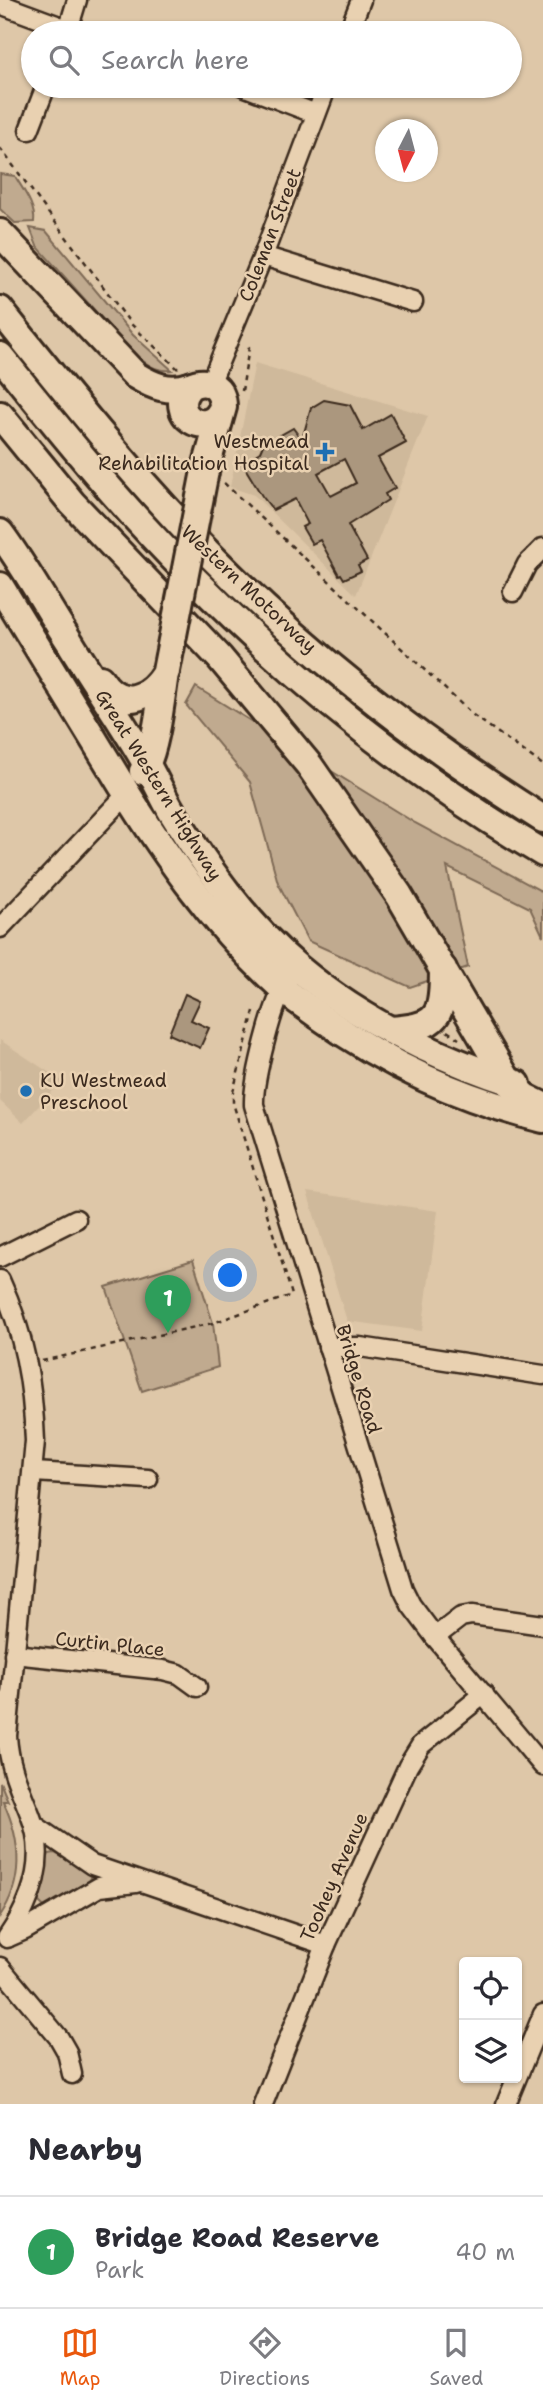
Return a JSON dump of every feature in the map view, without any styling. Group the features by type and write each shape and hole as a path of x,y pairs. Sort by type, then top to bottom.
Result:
{"highway":[{"path":"0,233 135,375 150,384 176,391 195,381"},
{"name":"Western Motorway","path":"0,310 74,403 209,554 329,663 382,706 455,760 543,819"},
{"name":"Western Motorway","path":"0,356 127,509 226,610 348,717 428,777 543,853"},
{"path":"195,381 232,401"},
{"path":"195,381 185,391 181,405 214,477"},
{"path":"187,417 197,423 209,422 232,401"},
{"path":"126,795 147,764 166,671 232,401"},
{"path":"0,415 72,503 219,657 309,765 400,895 508,1081 525,1097 543,1107"},
{"name":"Great Western Highway","path":"0,533 147,764 171,810 289,978 344,1002 424,1049 463,1066 543,1091"},
{"name":"Great Western Highway","path":"0,586 126,795 193,892 236,942 289,978 364,1047 465,1096 543,1119"},
{"path":"70,643 88,659 106,688 116,696 128,699 139,697 156,685 166,671"},
{"path":"390,1030 413,1028 429,1022 437,1014 443,1001 443,968"}],"street":[{"path":"73,21 77,0"},
{"path":"352,21 360,0"},
{"path":"0,4 43,21"},
{"path":"29,130 41,98"},
{"path":"274,98 316,114"},
{"name":"Coleman Street","path":"195,381 229,339 264,256 322,98"},
{"path":"264,256 413,302"},
{"path":"513,592 527,564 543,548"},
{"path":"0,928 126,795"},
{"name":"Bridge Road","path":"289,978 255,1084 254,1105 403,1589 411,1605 435,1637 543,1766"},
{"path":"0,1257 76,1219"},
{"path":"0,1280 19,1329 34,1402 34,1472 7,1725 8,1748 15,1780 34,1825 37,1858 36,1877 25,1909 3,1941"},
{"path":"328,1347 360,1347 543,1375"},
{"path":"34,1472 148,1479"},
{"path":"435,1637 461,1617 472,1615 543,1625"},
{"name":"Curtin Place","path":"14,1654 163,1670 179,1674 197,1687"},
{"name":"Toohey Avenue","path":"263,2104 326,1945 408,1766 421,1745 484,1694"},
{"path":"34,1825 81,1859 139,1882 326,1945"},
{"path":"3,1941 99,1887 139,1882"},
{"path":"0,1967 59,2038 67,2052 72,2074"},
{"path":"506,2104 543,2014"}],"path":[{"path":"0,148 131,324 195,381"},
{"path":"229,339 249,347 232,401"},
{"path":"214,477 473,715 543,765"},
{"path":"28,1364 213,1323 292,1295"}],"shaded area":[{"path":"0,174 15,176 31,204 34,222 15,223 0,209"},
{"path":"30,228 46,231 133,335 172,370 151,366 133,353 37,246"},
{"name":"Westmead Rehabilitation Hospital","path":"255,363 428,416 356,595 254,495 230,487"},
{"path":"196,687 415,823 543,892 543,936 530,908 447,867 468,967 410,987 308,941 278,883 250,782 186,705"},
{"name":"KU Westmead Preschool","path":"0,1040 62,1081 23,1123 0,1101"},
{"path":"307,1192 438,1211 422,1331 347,1321"},
{"path":"193,1260 213,1323 218,1367 142,1391 106,1287"},
{"path":"0,1782 8,1801 3,1801 14,1830 18,1859 14,1888 0,1916"},
{"path":"55,1853 88,1871 91,1878 87,1885 45,1908 38,1901 49,1854"}],"building":[{"path":"324,400 350,405 363,430 391,414 406,443 378,458 395,488 385,494 388,500 348,525 367,560 358,565 361,571 344,579 339,575 320,540 312,544 302,527 308,524 295,499 273,510 242,463 260,452 263,445 293,428 302,440 311,408","holes":["344,459 356,483 331,496 318,473"]},
{"path":"185,994 200,1001 191,1020 209,1028 200,1048 169,1034"}],"place":[{"name":"Westmead Rehabilitation Hospital","path":"325,452"},
{"name":"KU Westmead Preschool","path":"26,1091"},
{"name":"Bridge Road Reserve","path":"168,1333"}]}
